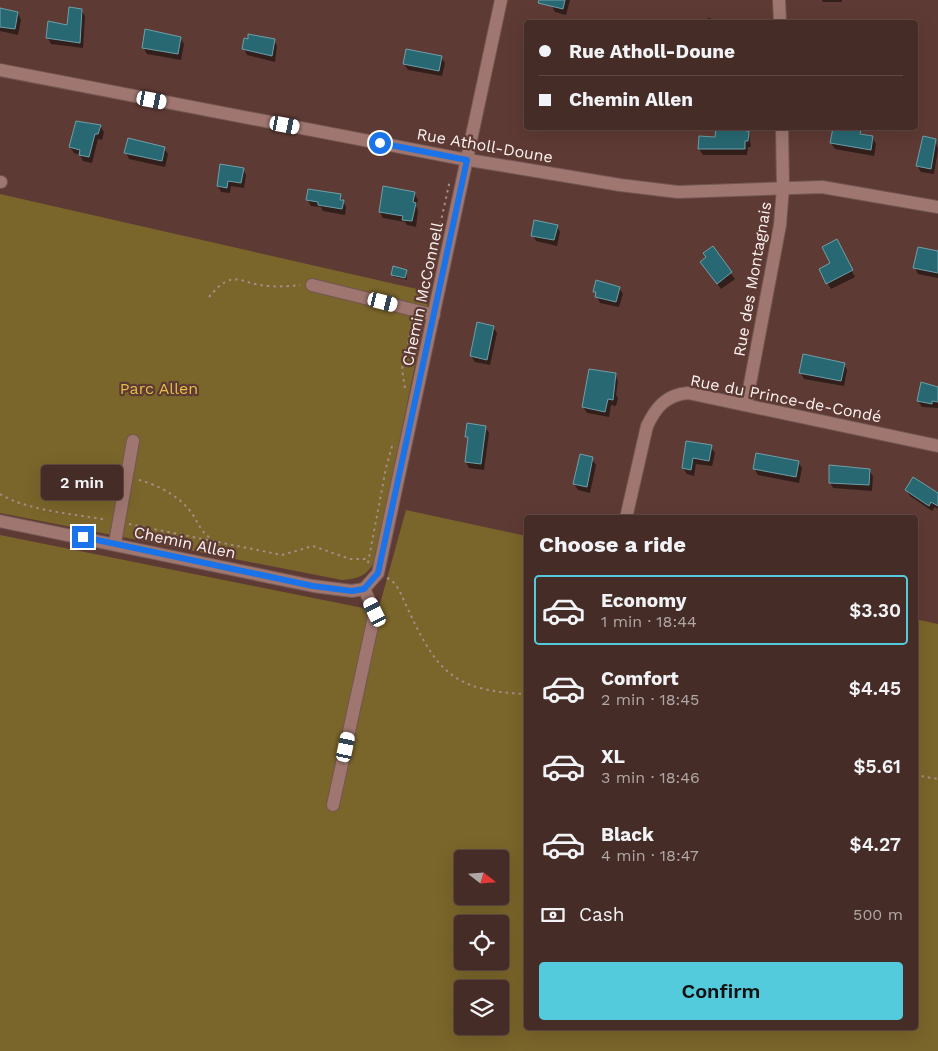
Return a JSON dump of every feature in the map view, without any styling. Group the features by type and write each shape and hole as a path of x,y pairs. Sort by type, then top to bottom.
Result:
{"street":[{"name":"Chemin McConnell","path":"364,589 378,573 434,316 462,159 501,0"},
{"path":"779,0 780,20"},
{"name":"Rue Atholl-Doune","path":"0,70 462,159 620,185 678,192 783,187 836,189 938,207"},
{"name":"Rue des Montagnais","path":"746,405 777,244 783,187 782,130"},
{"path":"312,285 434,316"},
{"name":"Rue du Prince-de-Condé","path":"627,515 647,426 654,412 664,401 674,395 688,393 938,446"},
{"path":"115,543 133,441"},
{"name":"Chemin Allen","path":"0,520 313,586 352,591 364,589"},
{"path":"333,805 375,612 364,589"}],"path":[{"path":"429,277 446,191 462,159"},
{"path":"209,297 227,281 237,279 267,286 312,285"},
{"path":"404,392 405,380 402,368 404,355 414,317 418,311"},
{"path":"394,442 386,468 367,559 368,566 391,580 398,587 429,652 440,666 464,684 524,694"},
{"path":"127,476 144,481 179,499 202,530 215,541"},
{"path":"0,494 10,500 33,506 282,554 313,546 350,559 367,559"},
{"path":"918,776 938,779"}],"green space":[{"name":"Parc Allen","path":"0,194 430,292 375,560 366,573 353,579 342,580 0,513"},
{"path":"406,510 524,536 524,1030 918,1030 918,620 938,624 938,1051 0,1051 0,535 378,611"}],"building":[{"path":"539,0 565,0 563,9 538,3"},
{"path":"69,7 82,9 80,43 46,38 48,21 67,25"},
{"path":"0,8 18,12 15,29 0,27"},
{"path":"145,29 181,37 178,54 142,48"},
{"path":"248,34 275,39 272,56 242,49 244,38 248,39"},
{"path":"406,49 442,56 439,71 403,64"},
{"path":"76,121 101,125 98,134 95,134 89,157 79,155 80,150 69,147"},
{"path":"716,130 749,131 748,141 745,141 745,149 698,149 699,136 715,137"},
{"path":"833,130 861,130 860,134 873,136 871,150 830,143"},
{"path":"923,136 936,139 931,169 916,166"},
{"path":"128,138 165,147 162,161 124,153"},
{"path":"220,164 244,168 241,183 228,181 227,188 217,186"},
{"path":"383,186 415,192 413,202 416,203 412,221 402,220 403,216 379,212"},
{"path":"308,189 341,194 340,200 344,200 342,209 318,205 318,202 306,200"},
{"path":"534,220 558,225 554,240 531,236"},
{"path":"837,239 853,270 826,284 819,269 830,263 822,247"},
{"path":"713,246 732,272 717,284 700,262 706,257 703,253"},
{"path":"918,247 938,251 938,273 913,268"},
{"path":"393,266 407,270 405,278 391,275"},
{"path":"596,280 620,287 616,302 595,297 596,292 593,292"},
{"path":"477,322 494,326 487,360 470,356"},
{"path":"803,354 845,363 841,381 799,373"},
{"path":"589,369 616,373 613,400 608,399 605,412 582,407"},
{"path":"921,382 938,387 938,402 932,401 932,404 917,401"},
{"path":"467,423 486,426 481,464 465,462 468,437 465,437"},
{"path":"686,441 712,445 709,461 693,458 691,470 682,468"},
{"path":"756,453 799,461 796,477 753,469"},
{"path":"580,454 593,457 587,487 573,484"},
{"path":"829,465 870,469 869,485 829,483"},
{"path":"913,477 938,493 938,506 931,502 929,506 905,490"}],"route":[{"path":"83,537 313,586 352,591 364,589 378,573 467,160 380,143"}]}
